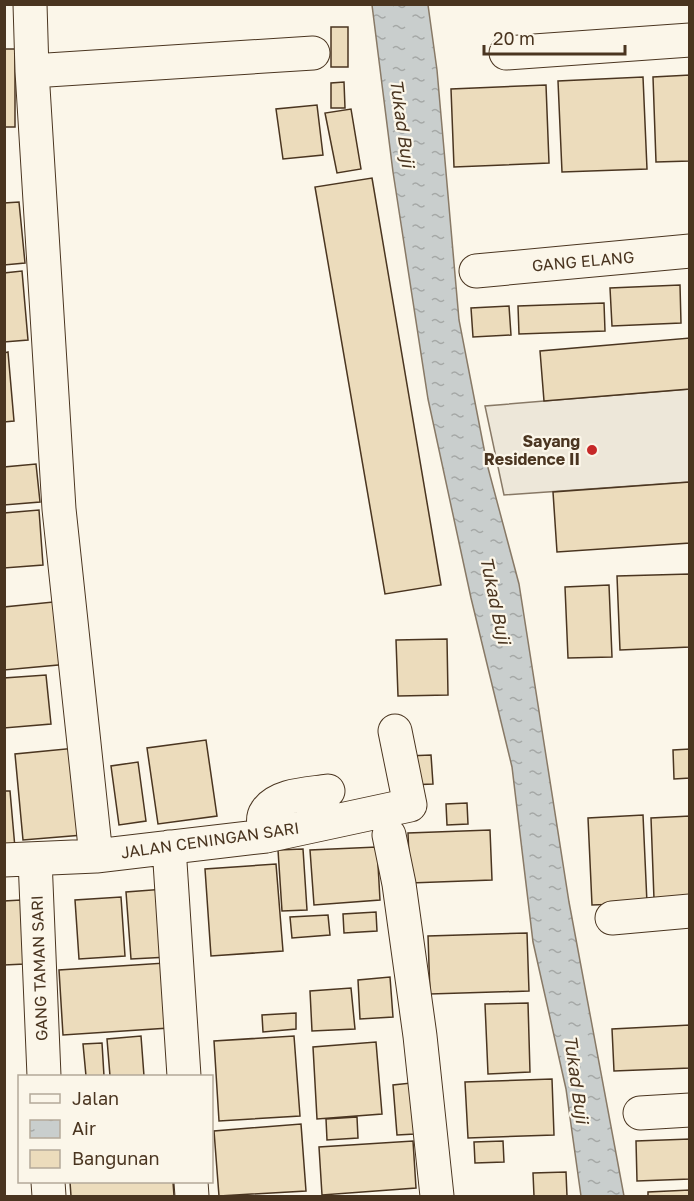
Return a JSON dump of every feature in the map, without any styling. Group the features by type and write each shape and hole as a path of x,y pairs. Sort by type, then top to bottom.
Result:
{"street":[{"path":"30,4 59,509 96,856"},
{"path":"506,53 690,40"},
{"path":"32,70 314,53"},
{"name":"GANG ELANG","path":"476,271 690,251"},
{"name":"JALAN CENINGAN SARI","path":"20,860 96,856 266,836 410,805 395,731"},
{"path":"266,836 263,822 266,812 274,805 290,796 328,791"},
{"path":"389,835 399,884 419,1024 437,1197"},
{"path":"169,847 184,1075"},
{"name":"GANG TAMAN SARI","path":"20,860 44,1075"},
{"path":"612,918 690,911"},
{"path":"640,1113 690,1110"}],"shaded area":[{"path":"689,389 689,482 504,495 485,406"}],"water":[{"name":"Tukad Buji","path":"372,5 428,5 437,70 459,320 487,464 519,584 569,902 624,1196 581,1196 566,1089 533,942 512,767 471,598 428,399 393,172"}],"building":[{"path":"331,27 348,27 348,67 331,67"},
{"path":"4,49 15,49 15,127 4,127"},
{"path":"690,75 690,161 656,162 653,77"},
{"path":"643,77 647,169 562,172 558,81"},
{"path":"344,82 345,108 331,108 331,83"},
{"path":"546,85 549,163 454,167 451,89"},
{"path":"317,105 323,155 283,159 276,109"},
{"path":"351,109 361,169 337,173 325,113"},
{"path":"372,178 441,585 385,594 315,187"},
{"path":"19,202 25,263 4,265 4,203"},
{"path":"22,271 28,340 4,342 4,273"},
{"path":"680,285 681,323 612,326 610,288"},
{"path":"604,303 605,331 519,334 518,306"},
{"path":"509,306 511,335 473,337 471,308"},
{"path":"690,338 690,389 544,401 540,351"},
{"path":"8,352 14,421 4,422 4,353"},
{"path":"36,464 40,502 4,505 4,467"},
{"path":"690,482 690,543 557,552 553,492"},
{"path":"39,510 43,565 4,568 4,513"},
{"path":"690,574 690,647 620,650 617,576"},
{"path":"609,585 612,657 568,658 565,587"},
{"path":"63,601 69,664 4,670 4,607"},
{"path":"447,639 448,695 398,696 396,640"},
{"path":"46,675 51,724 4,728 4,678"},
{"path":"206,740 217,816 158,824 147,748"},
{"path":"76,748 83,835 23,840 15,754"},
{"path":"690,749 690,778 674,779 673,750"},
{"path":"431,755 433,784 409,785 407,756"},
{"path":"138,762 146,821 119,825 111,766"},
{"path":"4,791 10,791 15,848 4,849"},
{"path":"467,803 468,824 447,825 446,804"},
{"path":"643,815 647,903 592,905 588,818"},
{"path":"690,816 690,898 654,899 651,818"},
{"path":"490,830 492,880 410,883 408,833"},
{"path":"377,847 380,900 314,905 310,850"},
{"path":"303,849 307,910 282,911 278,850"},
{"path":"276,864 283,951 211,956 205,869"},
{"path":"165,889 169,957 131,959 126,892"},
{"path":"121,897 125,956 79,959 75,900"},
{"path":"21,900 25,964 4,965 4,901"},
{"path":"376,912 377,931 344,933 343,914"},
{"path":"328,915 330,935 292,938 290,917"},
{"path":"527,933 529,991 430,994 428,936"},
{"path":"165,963 169,1028 63,1035 59,970"},
{"path":"390,977 393,1017 360,1019 358,980"},
{"path":"351,988 355,1029 312,1031 310,991"},
{"path":"528,1003 530,1072 488,1074 485,1004"},
{"path":"296,1013 296,1029 263,1032 262,1015"},
{"path":"690,1025 690,1068 614,1071 612,1029"},
{"path":"141,1036 144,1075 110,1075 107,1039"},
{"path":"294,1036 300,1116 219,1121 214,1041"},
{"path":"376,1042 382,1114 317,1119 313,1047"},
{"path":"102,1043 104,1075 86,1075 83,1044"},
{"path":"552,1079 554,1135 468,1138 465,1082"},
{"path":"411,1083 415,1134 397,1135 393,1085"},
{"path":"357,1117 358,1138 327,1140 326,1119"},
{"path":"301,1124 306,1191 219,1196 214,1131"},
{"path":"690,1139 690,1179 637,1181 636,1141"},
{"path":"413,1141 416,1188 322,1195 319,1147"},
{"path":"503,1141 504,1162 475,1163 474,1142"},
{"path":"566,1172 567,1196 534,1196 533,1173"},
{"path":"70,1183 173,1183 174,1196 71,1196"},
{"path":"690,1190 690,1196 648,1196 648,1192"}],"place":[{"name":"Sayang Residence II","path":"592,450"}]}
